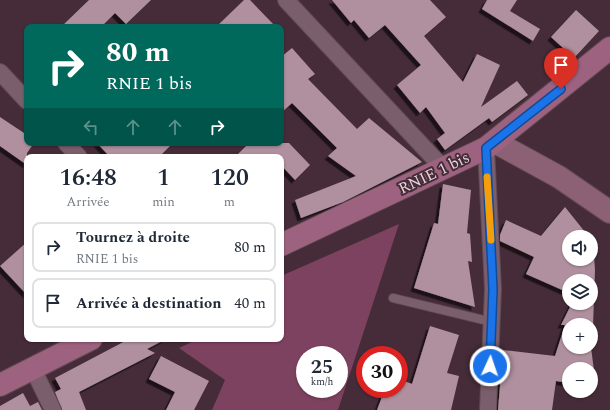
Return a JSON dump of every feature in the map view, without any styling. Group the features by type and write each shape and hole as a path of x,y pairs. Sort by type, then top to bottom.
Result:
{"main road":[{"name":"RNIE 1 bis","path":"284,244 444,169 490,145 610,48"},
{"path":"490,145 559,177 610,212"},
{"path":"0,386 85,342"}],"street":[{"path":"286,0 444,169"},
{"path":"0,72 24,98"},
{"path":"488,410 493,289 490,145"},
{"path":"69,146 76,154"},
{"path":"33,369 53,410"}],"lane":[{"path":"393,298 492,322"}],"shaded area":[{"path":"399,224 359,346 356,346 356,355 348,380 348,346 296,346 296,398 342,398 338,410 212,410 225,380 179,348 192,342 284,342 284,275"}],"building":[{"path":"89,0 151,0 126,24 115,13 104,24 64,24"},
{"path":"244,0 250,0 273,24 219,24"},
{"path":"332,0 430,0 446,17 424,36 463,82 477,54 500,65 481,107 517,81 528,95 492,122 489,118 445,150 437,139 445,133 426,107 420,113 397,85 421,65 385,25 369,38 354,20 351,23"},
{"path":"487,0 517,0 510,11 540,29 533,41 482,9"},
{"path":"576,10 599,31 574,58 551,37"},
{"path":"292,48 315,74 308,79 357,129 369,118 422,162 343,202 301,218 295,200 356,176 328,156 337,148 292,103 284,110 284,55"},
{"path":"0,117 24,133 24,146 32,146 27,154 24,154 24,163 0,146"},
{"path":"284,143 289,143 310,165 295,180 284,168 284,154 238,154 246,146 284,146"},
{"path":"100,146 170,146 162,154 107,154"},
{"path":"443,184 471,190 467,233 470,234 472,262 468,261 475,307 414,288 434,223 438,224"},
{"path":"565,207 583,230 562,230 562,266 595,266 595,274 562,274 562,290 526,274 534,257 500,241 500,235 506,220 541,236"},
{"path":"24,245 24,292 0,266"},
{"path":"568,310 594,310 593,318 564,318"},
{"path":"430,326 459,335 447,373 459,376 451,410 377,410 382,398 408,398 408,382 412,384"},
{"path":"562,334 562,354 592,354 593,362 562,362 562,382 556,381 552,410 498,410 503,350 555,356"},
{"path":"123,342 160,342 147,349 155,353 79,392 86,410 62,410 55,392 61,389 55,378"},
{"path":"161,356 209,381 194,410 166,410 175,392 149,379"},
{"path":"23,393 30,406 38,402 42,410 0,410 0,406"}],"slow traffic":[{"path":"487,177 491,240"}],"route":[{"path":"490,366 493,289 486,148 561,89"}]}
